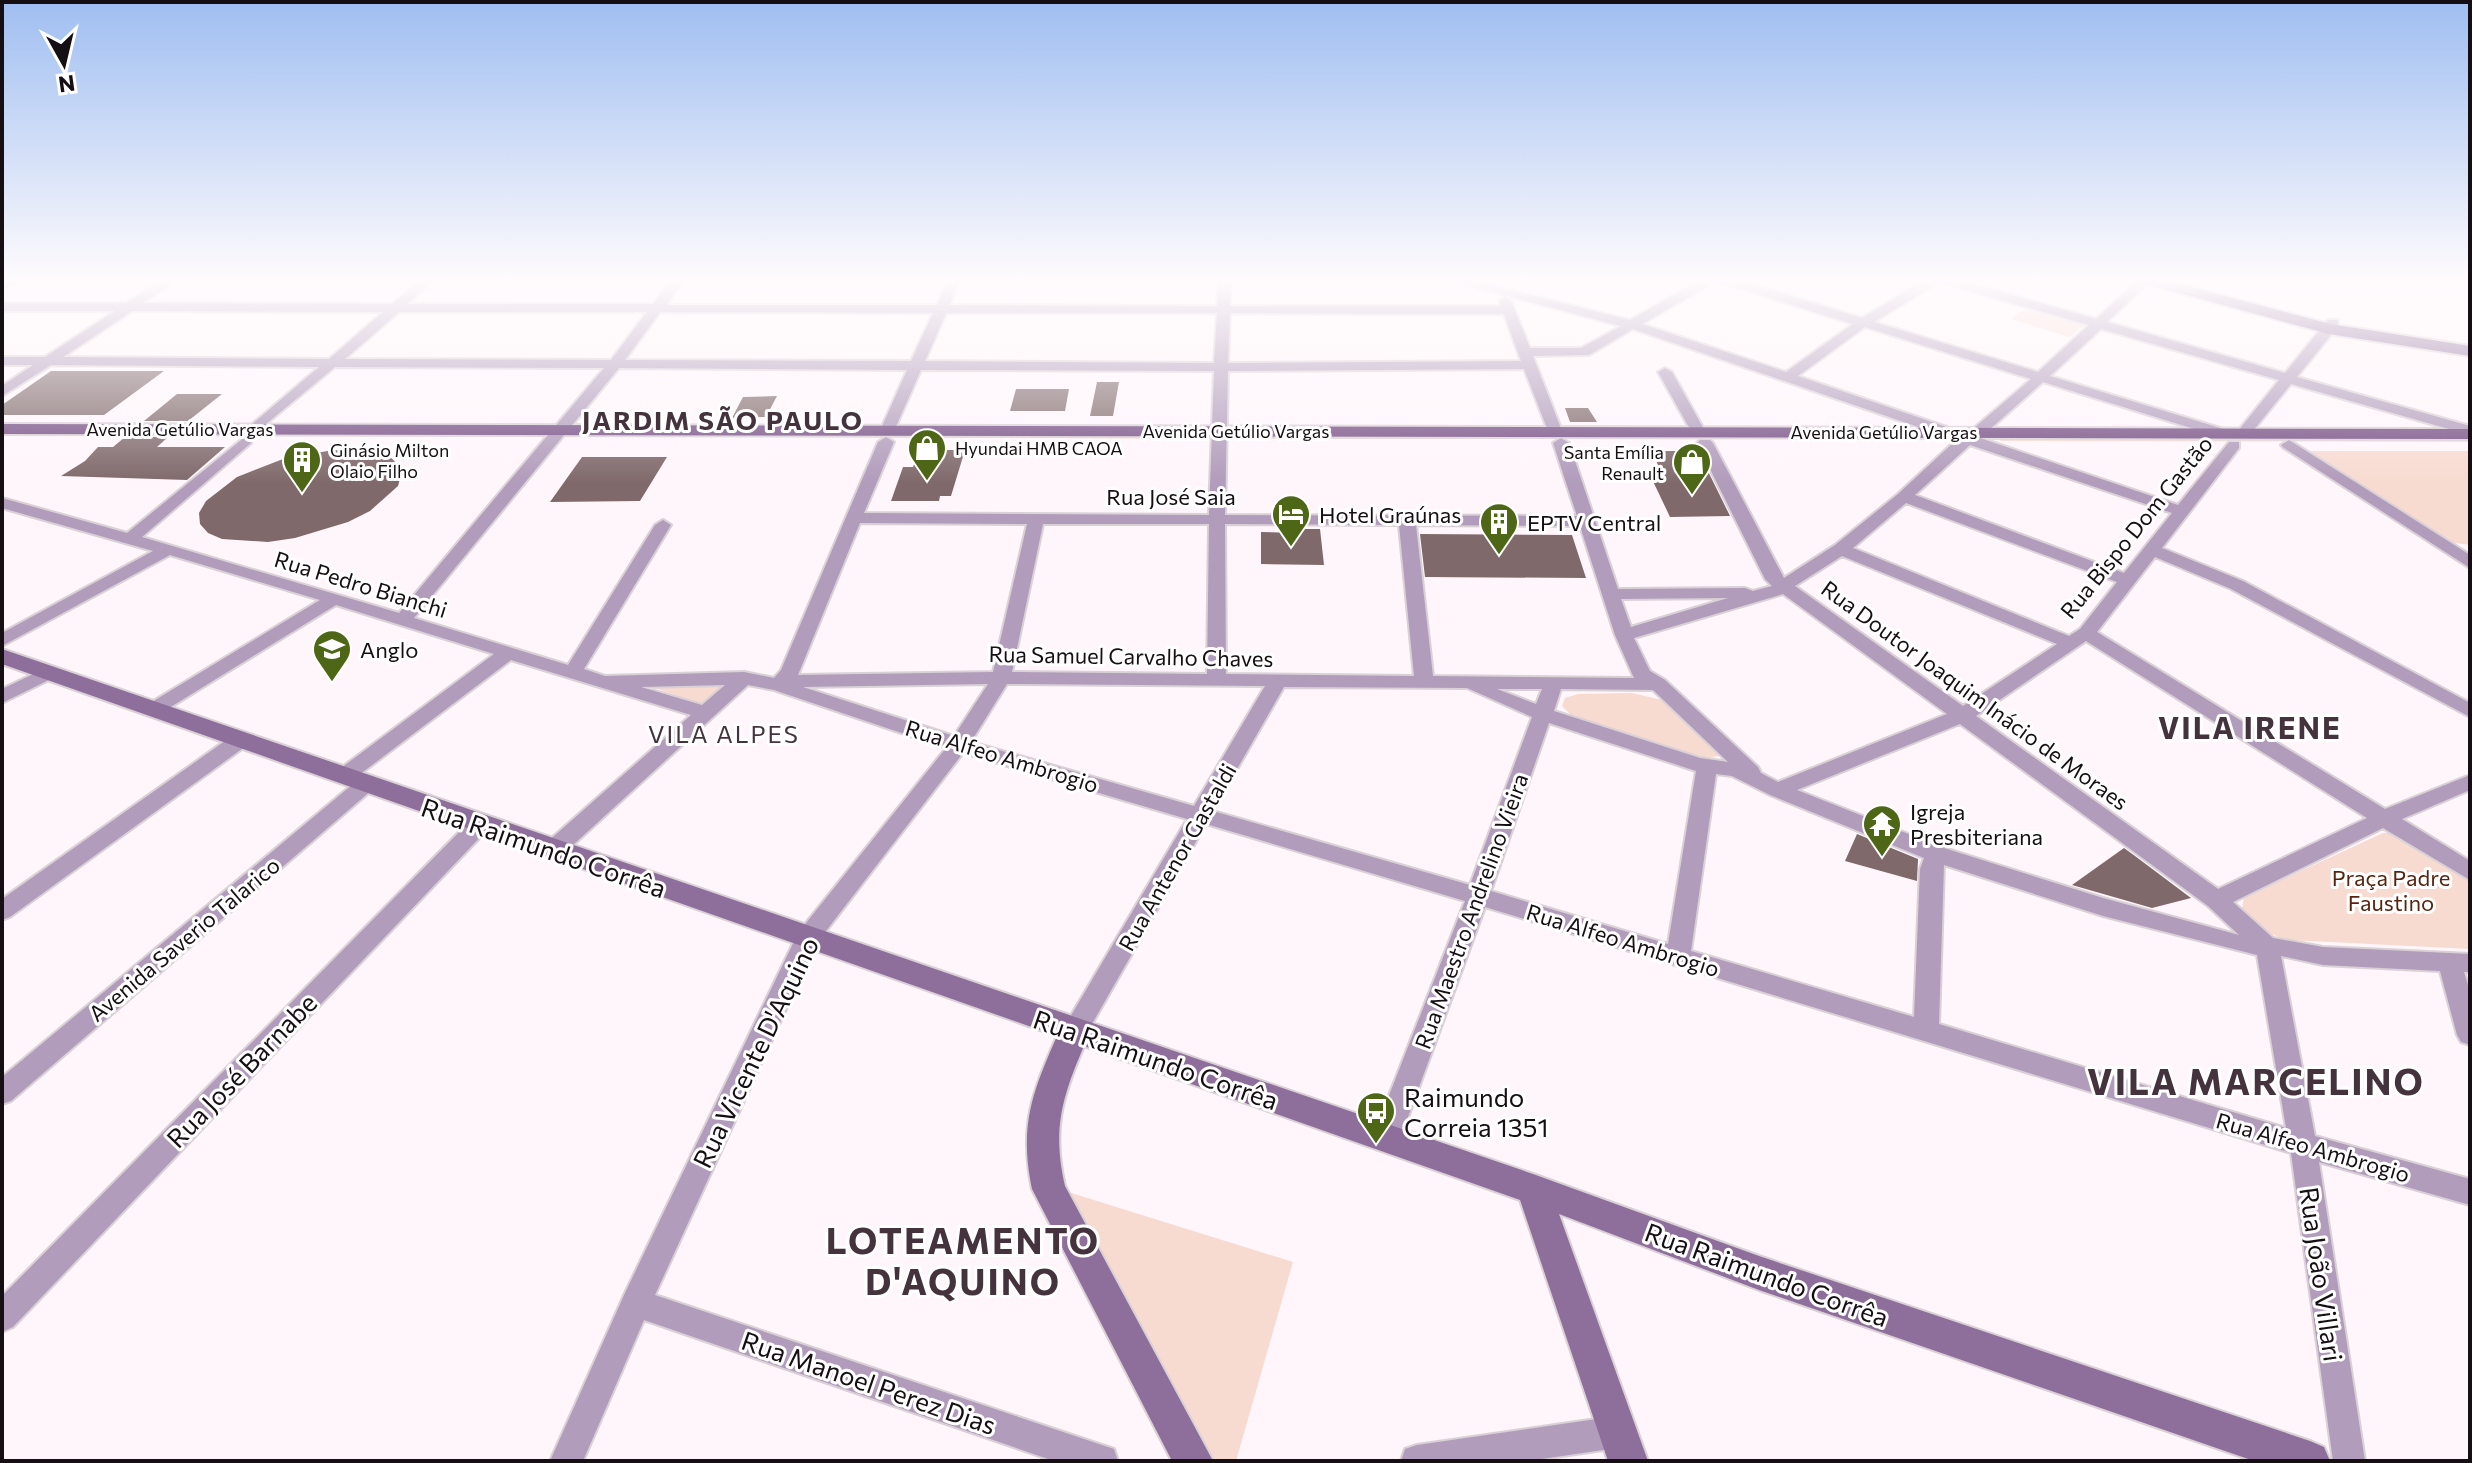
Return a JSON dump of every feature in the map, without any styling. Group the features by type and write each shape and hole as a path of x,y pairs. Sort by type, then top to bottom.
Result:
{"main road":[{"path":"2444,346 2470,351"},
{"name":"Avenida Getúlio Vargas","path":"2,429 251,434 1218,437 2234,438 2470,433"},
{"name":"Avenida Getúlio Vargas","path":"2,439 251,434"},
{"name":"Avenida Getúlio Vargas","path":"2234,438 2289,445 2470,445"},
{"name":"Rua Raimundo Corrêa","path":"2,656 806,939 1533,1189 1759,1273 2310,1461"},
{"path":"1075,1031 1042,1108 1040,1133 1046,1179 1057,1209 1193,1461"},
{"path":"1533,1189 1623,1447"}],"street":[{"path":"2,392 71,346"},
{"path":"130,539 350,346"},
{"path":"401,622 628,346"},
{"path":"778,685 790,672 923,346"},
{"path":"1216,682 1218,437 1223,346"},
{"path":"1522,346 1558,437 1609,594 1642,675 1658,684 1768,785"},
{"path":"2,361 1222,367 1527,359 1584,352 1593,346"},
{"path":"1695,346 2183,512"},
{"path":"1787,378 1831,346"},
{"path":"1942,346 2234,438"},
{"path":"1624,635 1776,589 1841,549 2075,346"},
{"path":"2179,346 2470,433"},
{"name":"Rua Bispo Dom Gastão","path":"1768,785 1963,715 2078,638 2183,512 2234,438 2314,346"},
{"name":"Rua Doutor Joaquim Inácio de Moraes","path":"1665,372 1702,437 1774,579 1776,589 1963,715 2216,900 2267,946"},
{"path":"2289,445 2465,555"},
{"path":"1904,497 2126,580"},
{"name":"Rua Pedro Bianchi","path":"6,508 130,539 505,655 573,672 705,713"},
{"name":"Rua José Saia","path":"852,518 1586,521"},
{"path":"1001,678 1036,518"},
{"path":"1407,521 1424,682"},
{"path":"573,672 663,525"},
{"path":"1841,549 2078,638 2385,818 2470,872"},
{"path":"2,640 167,550"},
{"path":"2152,550 2237,585 2470,711"},
{"path":"1609,594 1776,589"},
{"path":"154,709 331,601"},
{"name":"Avenida Saverio Talarico","path":"2,1093 355,780 505,655"},
{"path":"2,697 48,673"},
{"path":"553,850 744,678"},
{"name":"Rua Samuel Carvalho Chaves","path":"605,682 744,678 778,685 791,681 1001,678 1658,684"},
{"name":"Rua Vicente D'Aquino","path":"566,1461 636,1303 806,939 959,745 1001,678"},
{"name":"Rua Antenor Gastaldi","path":"1075,1031 1203,815 1277,682"},
{"path":"1464,682 1542,714 1707,767 1736,770 1936,854 2103,907 2247,946 2267,946 2323,956 2459,962 2470,1035"},
{"name":"Rua Maestro Andrelino Vieira","path":"1386,1139 1478,896 1554,682"},
{"name":"Rua Alfeo Ambrogio","path":"778,685 959,745 1478,896 2303,1145 2470,1192"},
{"path":"3,909 239,741"},
{"path":"1678,957 1707,767"},
{"path":"2216,900 2385,818 2470,782"},
{"name":"Rua José Barnabe","path":"2,1317 480,824"},
{"path":"1926,1030 1931,869 1936,854"},
{"name":"Rua João Villari","path":"2267,946 2303,1145 2349,1461"},
{"name":"Rua Manoel Perez Dias","path":"636,1303 1102,1461"},
{"path":"1417,1461 1623,1447"}],"green space":[{"path":"2,431 548,435 2,435"},
{"path":"563,435 1212,436 1207,439"},
{"path":"1230,437 1944,438 1949,439 1239,439"},
{"path":"2470,437 2470,442 2001,441 1997,438"},
{"path":"2310,451 2470,451 2470,545 2449,542"},
{"path":"722,685 723,689 703,705 649,686"},
{"path":"1632,693 1662,700 1714,745 1719,756 1697,760 1574,718 1562,706 1565,698 1578,694"},
{"name":"Praça Padre Faustino","path":"2398,832 2470,875 2470,949 2289,940 2262,929 2242,909 2244,897 2383,833"},
{"path":"1065,1191 1293,1262 1236,1461 1211,1461"}],"building":[{"path":"51,371 164,371 104,415 2,415 2,405"},
{"path":"1097,382 1119,382 1113,416 1090,416"},
{"path":"1016,389 1069,389 1065,411 1010,411"},
{"path":"177,394 222,394 188,421 144,421"},
{"path":"777,396 766,417 732,418 743,397"},
{"path":"1565,408 1588,408 1597,422 1570,422"},
{"path":"125,437 168,437 157,447 225,447 187,480 61,476 85,461 98,447 113,447"},
{"name":"Ginásio Milton Olaio Filho","path":"333,450 375,452 390,457 399,465 401,475 398,486 370,511 348,522 295,538 268,542 222,539 208,533 200,524 199,513 206,501 237,477 283,459"},
{"name":"Hyundai HMB CAOA","path":"919,450 965,450 951,496 940,496 939,501 891,501 903,467 913,467"},
{"name":"Santa Emília Renault","path":"1652,451 1698,451 1730,516 1670,517 1651,477 1663,477"},
{"path":"582,457 667,457 640,501 550,502"},
{"name":"Hotel Graúnas","path":"1299,529 1320,529 1324,565 1261,564 1261,532 1299,533"},
{"name":"EPTV Central","path":"1420,534 1572,535 1586,578 1425,577"},
{"name":"Igreja Presbiteriana","path":"1857,834 1918,859 1917,881 1845,861"},
{"path":"2124,848 2191,898 2152,908 2072,885"}],"place":[{"name":"Hyundai HMB CAOA","path":"927,482"},
{"name":"Ginásio Milton Olaio Filho","path":"302,494"},
{"name":"Santa Emília Renault","path":"1692,496"},
{"name":"Hotel Graúnas","path":"1291,548"},
{"name":"EPTV Central","path":"1499,556"},
{"name":"Anglo","path":"332,683"},
{"name":"Igreja Presbiteriana","path":"1882,858"},
{"name":"Raimundo Correia 1351","path":"1376,1145"}],"district":[{"name":"JARDIM SÃO PAULO","path":"723,419"},
{"name":"VILA IRENE","path":"2250,726"},
{"name":"VILA ALPES","path":"724,733"},
{"name":"VILA MARCELINO","path":"2256,1080"},
{"name":"LOTEAMENTO D'AQUINO","path":"963,1260"}]}
